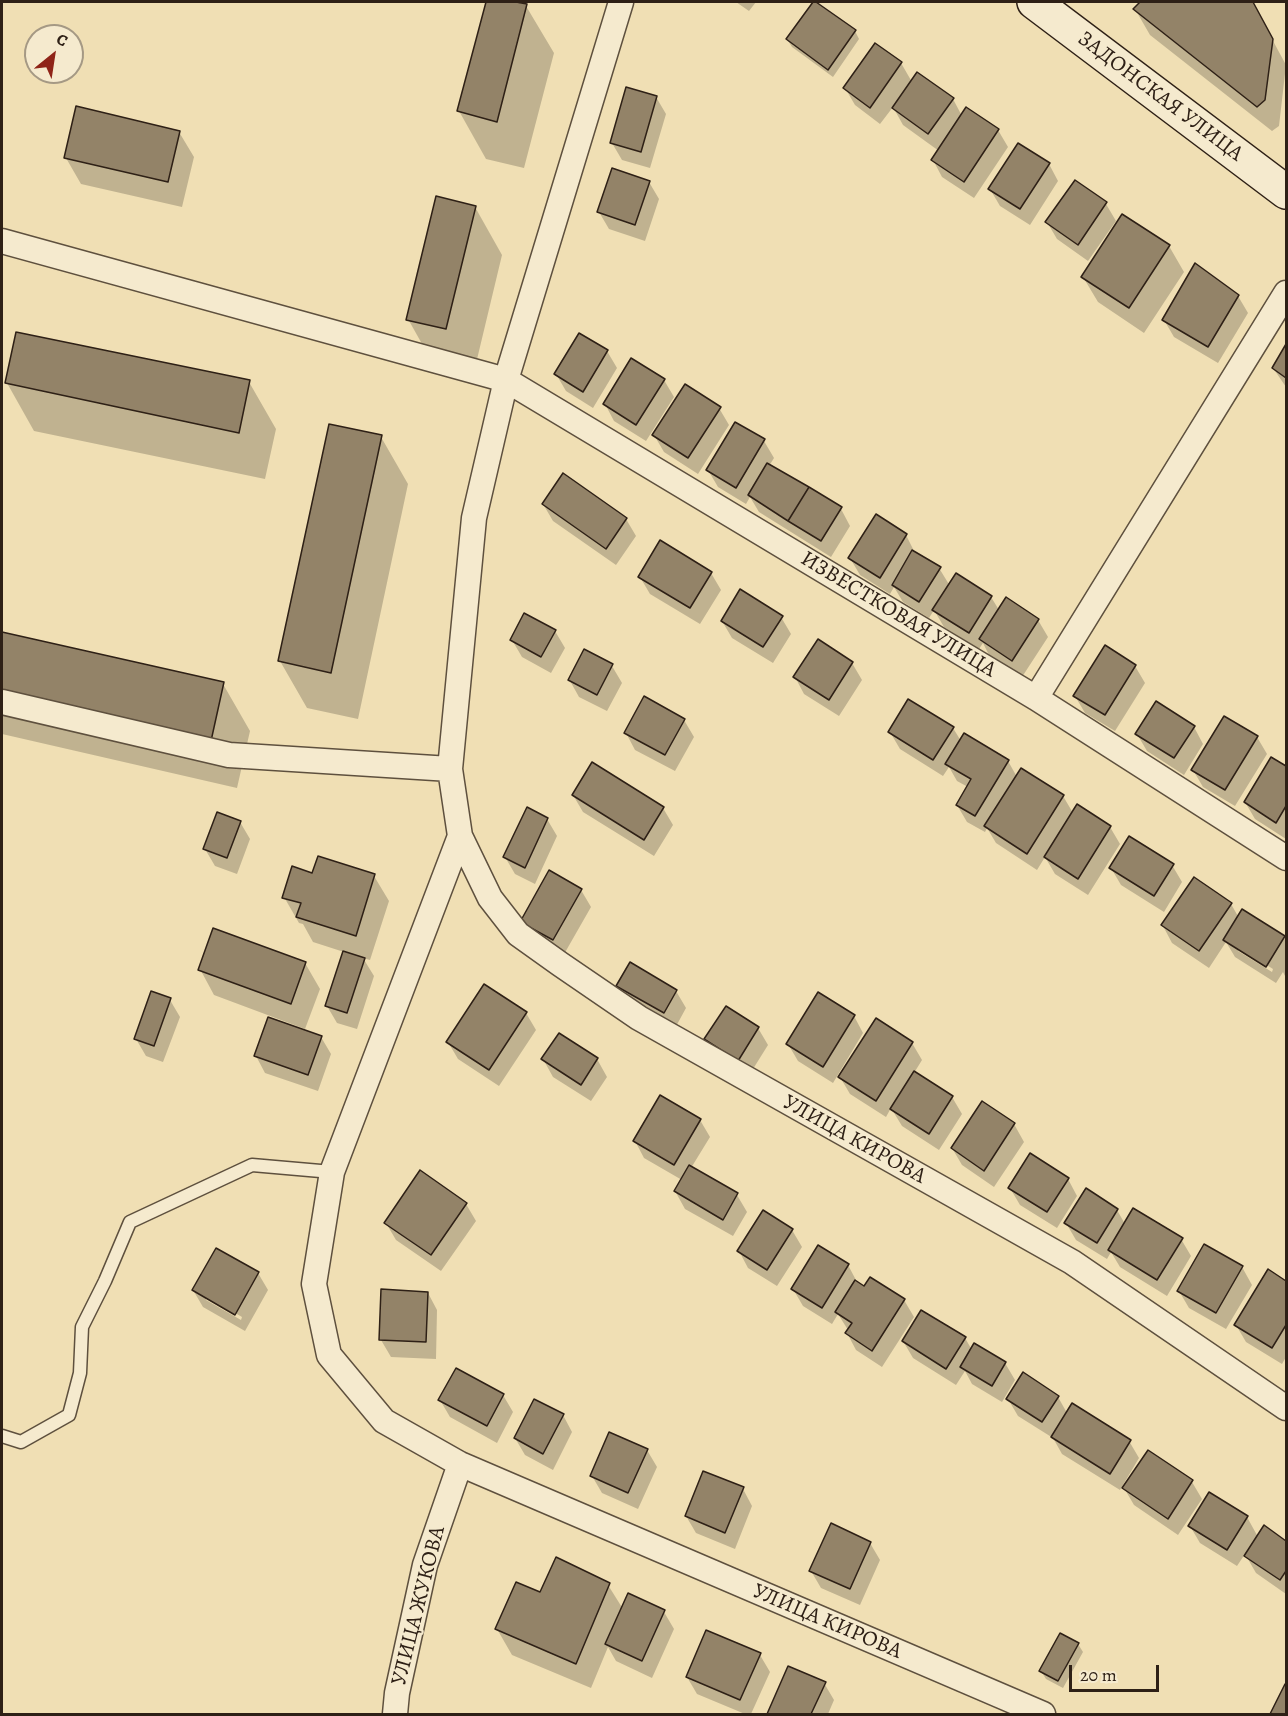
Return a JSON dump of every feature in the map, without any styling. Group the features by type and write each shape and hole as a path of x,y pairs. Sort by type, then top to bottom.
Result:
{"main road":[{"name":"ЗАДОНСКАЯ УЛИЦА","path":"1034,2 1287,192"}],"street":[{"path":"332,1172 460,836 450,769 474,518 506,380 621,2"},
{"name":"ИЗВЕСТКОВАЯ УЛИЦА","path":"2,241 506,380 1036,698 1287,858"},
{"path":"1036,698 1287,293"},
{"path":"2,702 229,755 450,769"},
{"name":"УЛИЦА КИРОВА","path":"460,836 490,898 518,934 560,964 639,1018 1072,1262 1287,1408"},
{"name":"УЛИЦА КИРОВА","path":"332,1172 314,1284 329,1355 384,1421 460,1464 1043,1714"},
{"name":"УЛИЦА ЖУКОВА","path":"396,1714 397,1693 425,1565 460,1464"}],"lane":[{"path":"2,1436 21,1442 69,1415 80,1373 82,1327 130,1222 252,1165 332,1172"}],"building":[{"path":"486,2 527,4 497,122 457,111"},
{"path":"813,2 856,30 828,70 786,39"},
{"path":"1140,2 1253,2 1273,39 1265,100 1257,107 1133,9"},
{"path":"875,43 902,62 870,108 843,88"},
{"path":"917,72 954,98 928,134 892,108"},
{"path":"626,87 657,96 641,152 610,143"},
{"path":"76,106 180,131 168,182 64,158"},
{"path":"966,107 999,129 964,182 931,160"},
{"path":"1018,143 1050,163 1020,209 988,189"},
{"path":"612,168 650,181 635,225 597,212"},
{"path":"1075,180 1107,202 1078,245 1045,222"},
{"path":"436,196 476,206 446,329 406,320"},
{"path":"1122,214 1170,245 1129,308 1081,277"},
{"path":"1195,263 1239,295 1208,347 1162,320"},
{"path":"16,332 250,380 239,433 5,383"},
{"path":"579,333 608,350 583,392 554,374"},
{"path":"1286,344 1286,378 1272,368"},
{"path":"631,358 665,379 636,425 603,404"},
{"path":"685,384 721,407 688,458 652,435"},
{"path":"735,422 765,439 736,488 706,470"},
{"path":"329,424 382,435 331,673 278,661"},
{"path":"767,463 809,487 788,521 748,495"},
{"path":"563,473 627,518 606,549 542,504"},
{"path":"809,487 842,507 821,541 788,521"},
{"path":"876,514 907,534 880,578 848,558"},
{"path":"660,540 712,572 690,608 638,577"},
{"path":"912,550 941,567 919,602 892,585"},
{"path":"956,573 992,596 969,633 932,610"},
{"path":"740,589 783,616 763,647 721,621"},
{"path":"1006,597 1039,619 1012,661 979,639"},
{"path":"524,613 556,630 541,657 510,640"},
{"path":"2,632 224,682 211,741 2,694"},
{"path":"818,639 853,662 829,700 793,677"},
{"path":"1105,645 1136,665 1105,715 1073,696"},
{"path":"584,649 613,664 597,695 568,680"},
{"path":"644,696 685,719 665,755 624,733"},
{"path":"908,699 954,727 933,760 888,732"},
{"path":"1156,701 1195,726 1174,758 1135,734"},
{"path":"1224,716 1258,736 1225,790 1191,770"},
{"path":"964,733 1009,760 975,816 956,805 971,779 945,764"},
{"path":"1271,757 1286,766 1286,806 1276,823 1244,802"},
{"path":"592,762 664,807 644,840 572,795"},
{"path":"1021,768 1064,795 1027,854 984,826"},
{"path":"1077,804 1111,826 1078,879 1044,857"},
{"path":"527,807 548,818 525,868 503,857"},
{"path":"217,812 241,821 227,858 203,849"},
{"path":"1129,836 1174,864 1154,896 1109,868"},
{"path":"318,856 375,874 356,936 296,917 301,903 282,898 292,866 312,873"},
{"path":"549,870 582,889 553,940 520,922"},
{"path":"1194,877 1232,903 1199,951 1161,925"},
{"path":"1242,909 1285,936 1266,967 1223,940"},
{"path":"213,928 306,962 291,1004 198,970"},
{"path":"343,951 365,958 347,1013 325,1006"},
{"path":"630,962 677,990 664,1013 616,986"},
{"path":"484,984 527,1012 489,1070 446,1042"},
{"path":"151,991 171,998 154,1046 134,1039"},
{"path":"818,992 855,1015 823,1067 786,1044"},
{"path":"726,1006 759,1027 738,1061 704,1039"},
{"path":"268,1017 322,1036 308,1075 254,1056"},
{"path":"876,1018 913,1042 876,1101 838,1077"},
{"path":"559,1033 598,1058 581,1085 541,1059"},
{"path":"914,1071 953,1096 929,1134 890,1109"},
{"path":"660,1095 701,1119 674,1165 633,1141"},
{"path":"982,1101 1015,1123 984,1171 951,1148"},
{"path":"1030,1153 1069,1178 1047,1212 1008,1188"},
{"path":"689,1165 738,1193 723,1220 674,1191"},
{"path":"420,1170 467,1203 431,1255 384,1223"},
{"path":"1086,1188 1118,1209 1097,1243 1064,1223"},
{"path":"1133,1208 1183,1238 1157,1280 1108,1250"},
{"path":"763,1210 793,1229 767,1270 737,1251"},
{"path":"1204,1244 1243,1266 1216,1313 1177,1291"},
{"path":"818,1245 849,1264 822,1308 791,1289"},
{"path":"216,1248 259,1272 235,1315 192,1290"},
{"path":"1268,1269 1286,1281 1286,1325 1272,1348 1234,1325"},
{"path":"870,1277 905,1299 872,1351 845,1333 852,1323 835,1312 855,1280 864,1286"},
{"path":"381,1289 428,1292 426,1342 379,1340"},
{"path":"921,1310 966,1337 946,1369 902,1341"},
{"path":"974,1343 1006,1362 992,1386 960,1367"},
{"path":"456,1368 504,1394 487,1426 438,1400"},
{"path":"1023,1372 1059,1396 1042,1422 1006,1399"},
{"path":"534,1399 564,1414 543,1454 514,1438"},
{"path":"1072,1403 1131,1440 1110,1474 1051,1437"},
{"path":"609,1432 648,1449 628,1493 590,1476"},
{"path":"1148,1450 1193,1480 1168,1519 1122,1488"},
{"path":"703,1471 744,1487 725,1533 685,1516"},
{"path":"1209,1492 1248,1516 1227,1550 1188,1526"},
{"path":"831,1523 871,1542 850,1589 809,1571"},
{"path":"1264,1525 1286,1541 1286,1571 1280,1580 1244,1556"},
{"path":"556,1557 610,1583 576,1664 495,1629 516,1582 540,1592"},
{"path":"628,1593 665,1610 642,1661 605,1644"},
{"path":"706,1630 761,1653 740,1700 686,1677"},
{"path":"1060,1633 1079,1643 1058,1681 1039,1671"},
{"path":"788,1666 826,1682 811,1714 767,1714"},
{"path":"1285,1684 1286,1714 1270,1714"}]}
